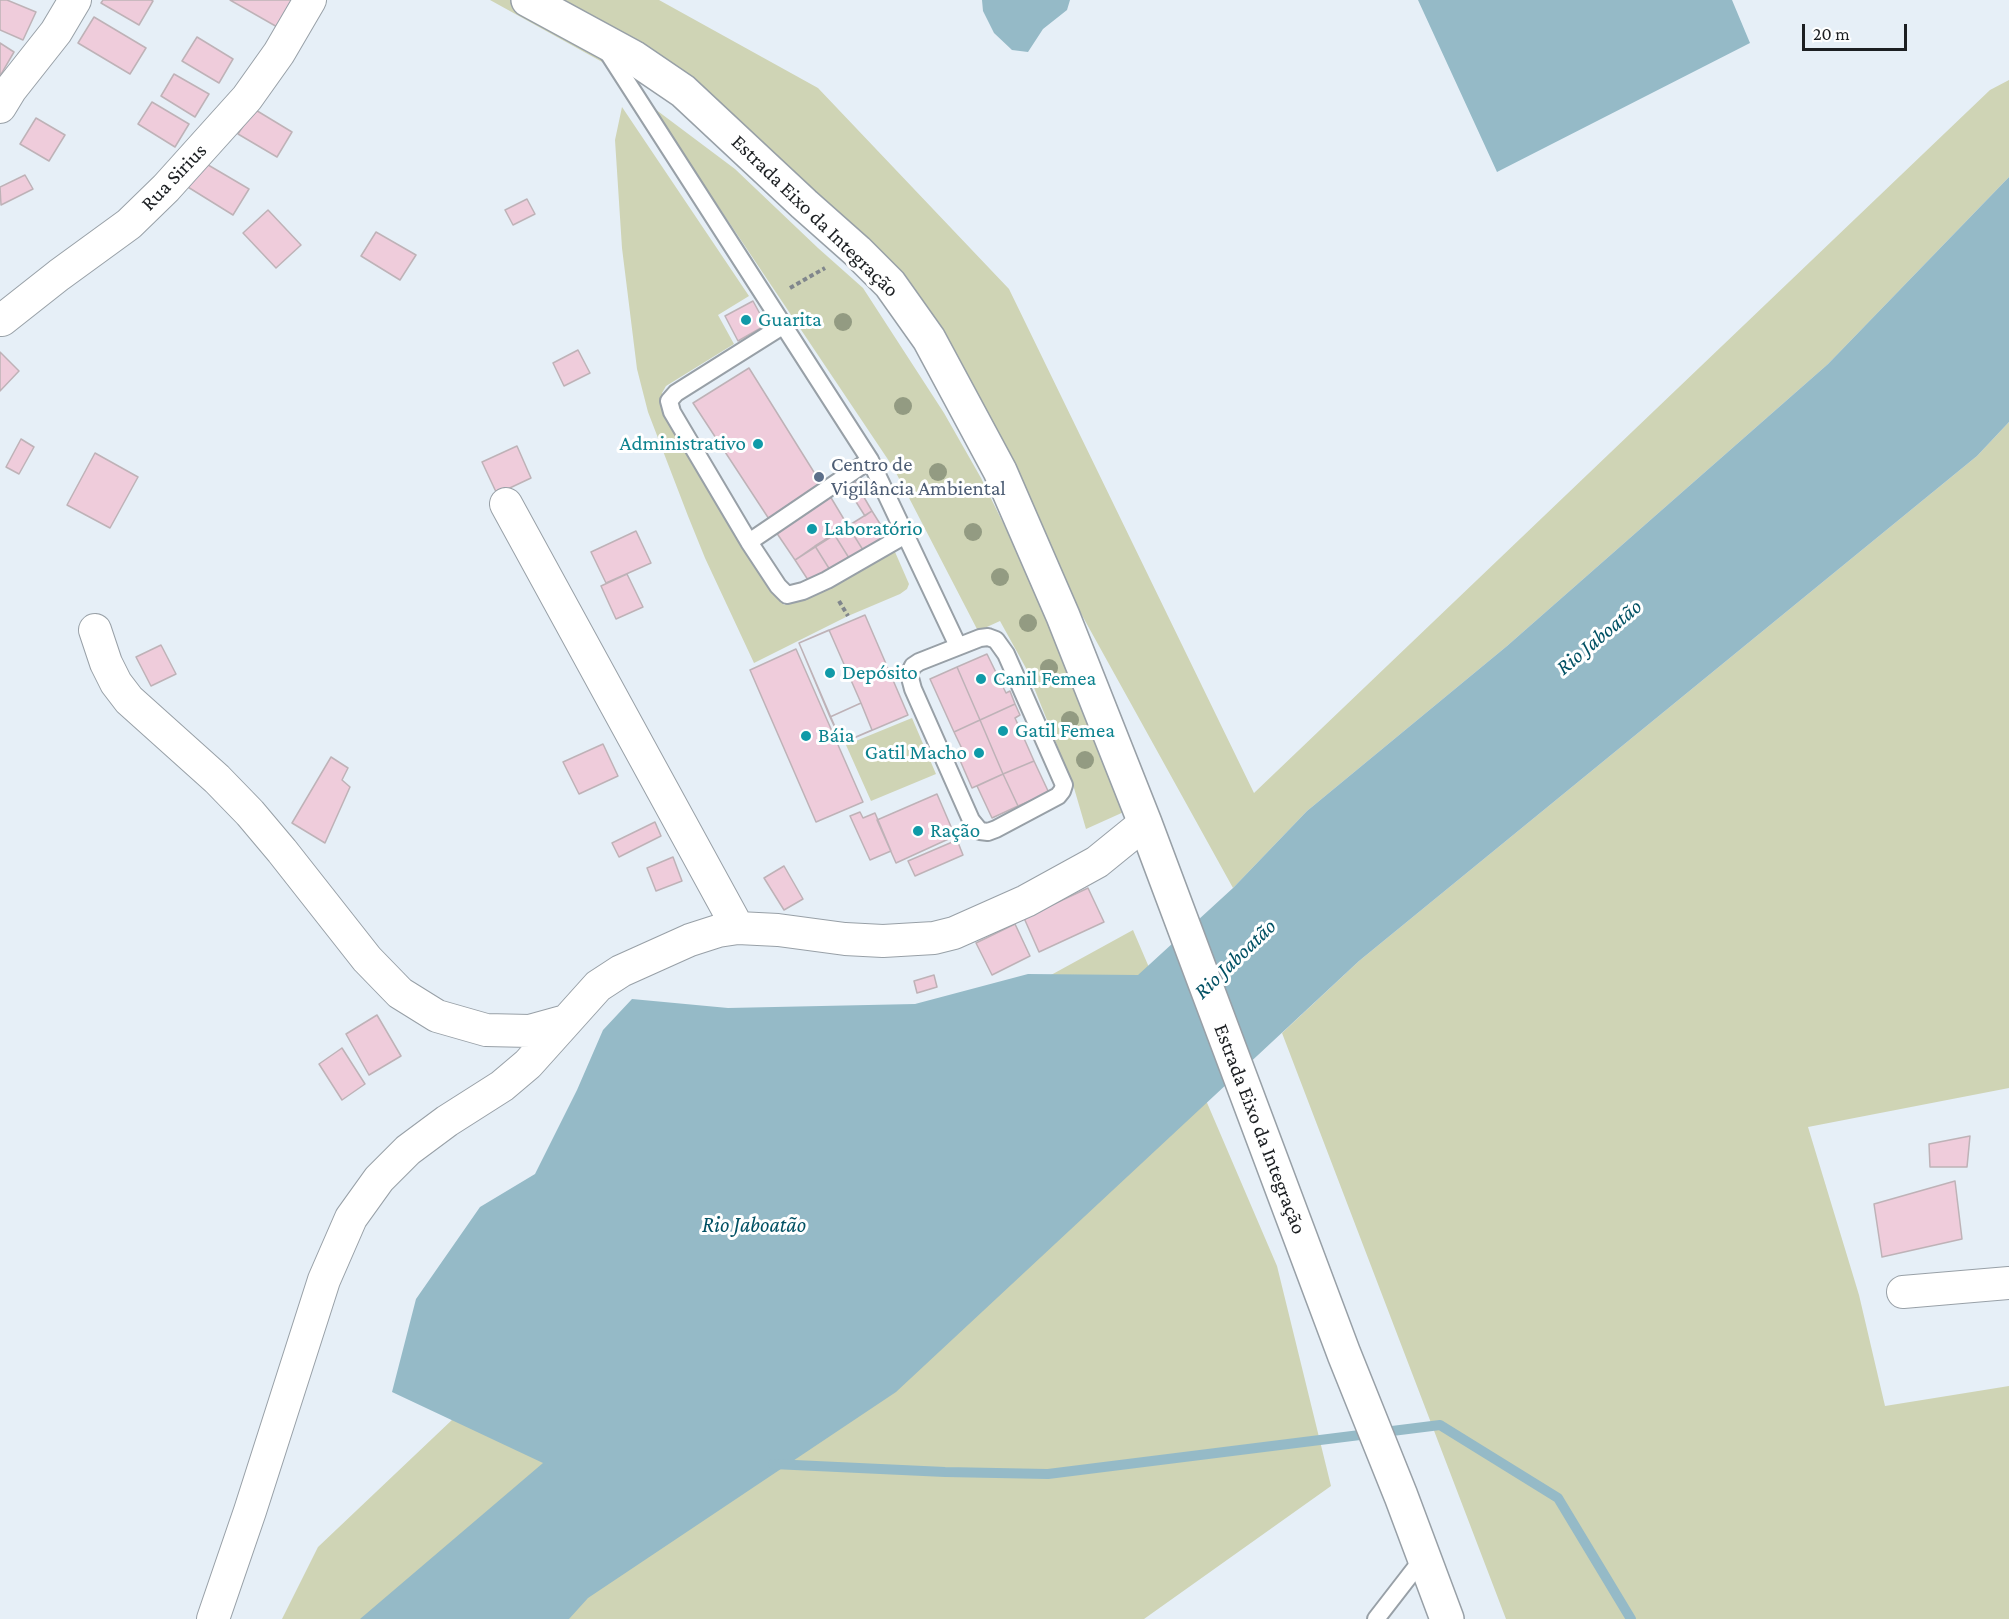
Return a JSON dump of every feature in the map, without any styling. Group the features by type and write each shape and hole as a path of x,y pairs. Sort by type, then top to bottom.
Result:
{"main road":[{"name":"Estrada Eixo da Integração","path":"528,0 633,57 683,91 890,284 929,339 1000,471 1063,616 1145,823 1344,1354 1447,1619"}],"street":[{"path":"0,107 11,89 56,32 75,0"},
{"name":"Rua Sirius","path":"2,320 129,224 166,188 247,98 279,53 310,0"},
{"path":"506,504 738,927"},
{"path":"95,630 106,663 116,683 129,700 217,778 250,813 282,850 367,959 400,993 437,1016 486,1030 530,1030 567,1021"},
{"path":"213,1619 324,1280 351,1218 379,1179 408,1150 447,1121 502,1086 528,1064 598,986 621,971 690,940 738,927 883,941 934,938 954,933 1026,901 1097,862 1145,823"},
{"path":"1903,1292 2009,1283"}],"lane":[{"path":"598,38 870,460 958,645"},
{"path":"784,325 676,393 669,401 672,411 749,542 778,586 787,595 803,591 826,580 906,534"},
{"path":"749,542 870,460"},
{"path":"988,637 1001,645 1064,785 1058,796 988,832 980,831 971,820 913,689 909,674 913,666 919,662 958,645 988,637"},
{"path":"1376,1619 1424,1557"}],"path":[{"path":"806,279 830,266"}],"green space":[{"path":"490,0 659,0 818,88 1009,289 1254,793 1990,90 2009,80 2009,177 1828,364 1507,646 1307,811 1233,888 929,339 729,132"},
{"path":"651,106 735,169 863,288 944,413 981,478 1032,582 1126,811 1086,829 1074,788 1027,670 1000,621 978,631 893,467"},
{"path":"622,107 749,296 718,315 734,344 666,386 662,393 664,401 784,605 892,545 909,584 907,589 900,594 848,616 754,663 688,516 648,412 637,369 622,248 615,140"},
{"path":"2009,422 2009,1088 1808,1127 1859,1295 1885,1406 2009,1386 2009,1619 1506,1619 1282,1033 1359,961 1977,456"},
{"path":"912,718 936,774 871,801 846,745"},
{"path":"1133,930 1277,1266 1331,1486 1144,1619 282,1619 318,1547 743,1144"}],"water":[{"path":"982,0 1070,0 1067,10 1043,29 1028,52 1012,50 994,33 983,11"},
{"path":"1418,0 1732,0 1750,43 1497,172"},
{"name":"Rio Jaboatão","path":"2009,177 2009,422 1977,456 1359,961 896,1392 588,1598 569,1619 360,1619 543,1463 392,1392 416,1299 480,1207 535,1174 577,1090 603,1030 632,999 728,1008 915,1004 1028,974 1138,975 1233,888 1307,811 1507,646 1828,364"}],"building":[{"path":"0,0 7,0 36,12 23,40 0,30"},
{"path":"103,0 153,1 139,25 101,3"},
{"path":"230,0 296,0 279,28"},
{"path":"94,17 146,48 130,74 78,43"},
{"path":"197,37 233,59 219,83 182,61"},
{"path":"0,43 14,52 0,76"},
{"path":"174,74 209,94 195,117 161,96"},
{"path":"152,102 189,124 175,147 138,124"},
{"path":"254,109 292,132 277,157 238,134"},
{"path":"36,118 65,135 49,161 20,144"},
{"path":"198,159 249,189 233,215 183,184"},
{"path":"25,175 33,189 1,205 0,187"},
{"path":"527,199 535,214 513,225 505,210"},
{"path":"268,210 301,245 276,268 243,233"},
{"path":"376,232 416,255 400,280 361,256"},
{"name":"Guarita","path":"753,301 766,325 738,341 725,316"},
{"path":"578,350 590,373 564,386 553,363"},
{"path":"0,352 19,371 0,391"},
{"name":"Administrativo","path":"749,368 822,485 769,519 693,403"},
{"path":"21,439 34,447 19,474 6,467"},
{"path":"517,446 531,478 497,494 482,462"},
{"path":"95,453 138,477 110,528 67,505"},
{"path":"854,480 872,511 865,516 846,486"},
{"name":"Laboratório","path":"830,496 848,526 795,560 776,532"},
{"path":"872,511 887,535 863,550 848,526"},
{"path":"848,526 863,550 849,558 834,534"},
{"path":"636,531 651,563 606,583 591,552"},
{"path":"834,534 849,558 830,570 815,546"},
{"path":"815,546 830,570 810,583 795,560"},
{"path":"627,574 643,607 616,619 601,586"},
{"path":"865,615 908,715 842,743 799,643"},
{"name":"Depósito","path":"829,630 861,703 830,717 799,643"},
{"path":"161,645 176,674 151,686 136,657"},
{"name":"Báia","path":"796,649 863,802 816,822 750,670"},
{"name":"Canil Femea","path":"987,654 1006,693 1010,691 1015,704 980,720 957,667"},
{"path":"957,667 980,720 954,732 930,679"},
{"path":"861,703 872,730 842,743 830,717"},
{"name":"Gatil Femea","path":"1015,704 1020,715 1015,718 1034,761 1003,774 980,720"},
{"name":"Gatil Macho","path":"980,720 1003,774 972,788 959,758 965,755 954,732"},
{"path":"603,744 618,776 579,794 563,762"},
{"path":"331,757 348,768 342,780 350,787 325,843 292,823"},
{"path":"1034,761 1049,793 1018,806 1003,774"},
{"path":"1003,774 1018,806 992,818 977,786"},
{"name":"Ração","path":"937,794 955,836 896,863 877,820"},
{"path":"860,812 863,818 875,813 891,851 870,860 850,816"},
{"path":"655,822 661,836 619,857 612,843"},
{"path":"957,840 963,855 915,876 908,861"},
{"path":"673,857 682,881 656,891 647,868"},
{"path":"784,866 803,899 784,910 764,878"},
{"path":"1088,888 1104,922 1039,952 1024,918"},
{"path":"1015,924 1030,956 992,975 976,943"},
{"path":"934,975 937,987 917,993 914,981"},
{"path":"377,1015 401,1056 369,1075 346,1034"},
{"path":"342,1048 365,1084 342,1100 319,1064"},
{"path":"1970,1136 1967,1167 1930,1167 1929,1144"},
{"path":"1955,1181 1962,1239 1882,1257 1874,1204"}],"waterway":[{"path":"773,1464 1048,1474 1440,1425 1558,1498 1631,1619"}],"place":[{"name":"Guarita","path":"746,320"},
{"name":"Administrativo","path":"758,444"},
{"name":"Centro de Vigilância Ambiental","path":"819,477"},
{"name":"Laboratório","path":"812,529"},
{"name":"Depósito","path":"830,673"},
{"name":"Canil Femea","path":"981,679"},
{"name":"Gatil Femea","path":"1003,731"},
{"name":"Báia","path":"806,736"},
{"name":"Gatil Macho","path":"979,753"},
{"name":"Ração","path":"918,831"}]}
